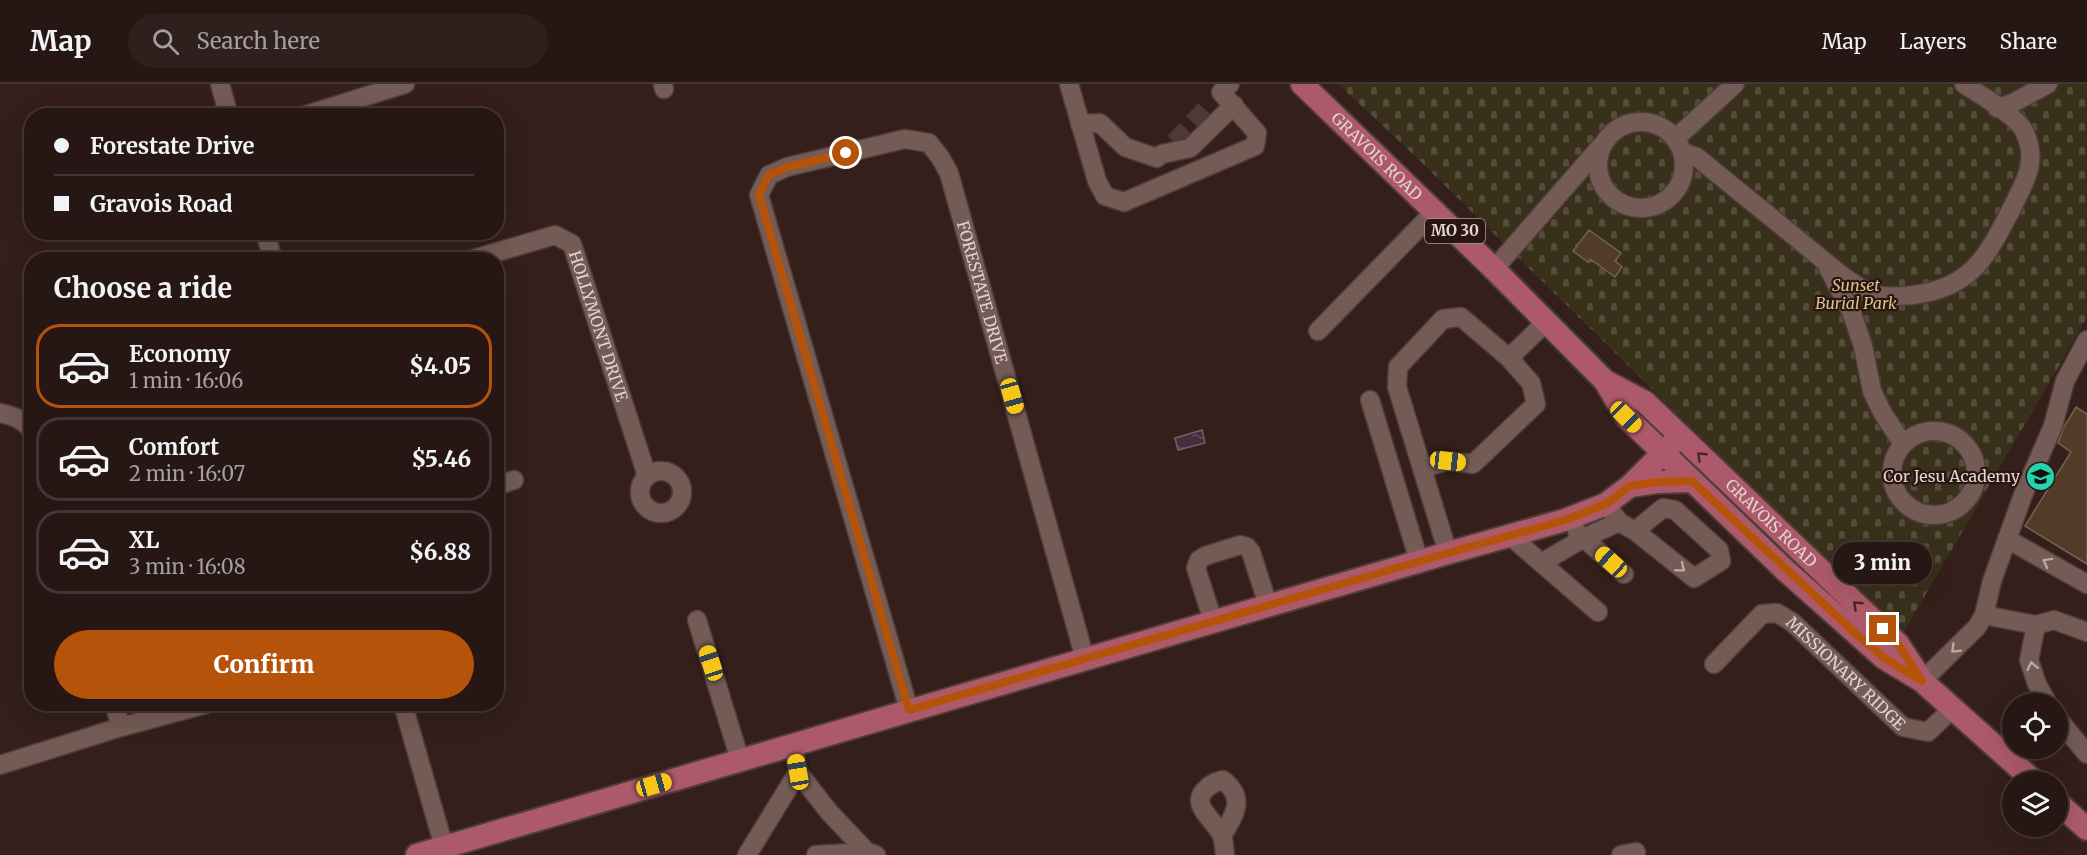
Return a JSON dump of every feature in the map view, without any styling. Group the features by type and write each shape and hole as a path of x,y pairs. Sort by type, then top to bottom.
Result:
{"main road":[{"name":"GRAVOIS ROAD","path":"1302,84 1435,211 1605,381 1626,417 1663,454 1821,603 1884,658 1922,681 2023,771"},
{"name":"GRAVOIS ROAD","path":"1605,381 1645,402 1898,644 1922,681"},
{"path":"417,855 1509,535 1565,520 1612,513 1630,486 1680,436"},
{"path":"1630,486 1657,482 1692,481"},
{"path":"2068,810 2085,823"}],"street":[{"path":"220,84 227,108"},
{"path":"328,108 405,84"},
{"path":"1069,84 1080,124 1097,181 1105,196 1124,202 1255,146 1257,133 1224,96 1190,148 1164,152 1125,147 1100,123 1080,124"},
{"path":"1679,145 1735,84"},
{"path":"1494,269 1613,133 1625,125 1639,122 1653,123 1665,129 1679,145 1697,157 1847,279 1877,295 1902,296 1932,293 1952,285 1967,275 1989,252 2030,171 2030,145 2024,129 2012,117 1964,84"},
{"path":"1997,108 2013,103 2048,84"},
{"name":"FORESTATE DRIVE","path":"909,710 759,195 769,175 788,167 905,139 929,143 940,157 949,173 1085,659"},
{"path":"1604,143 1600,154 1599,171 1603,184 1611,196 1637,208 1651,207 1664,202 1675,192 1682,180 1684,166 1679,145"},
{"path":"1164,152 1167,184"},
{"path":"1318,331 1435,211"},
{"name":"HOLLYMONT DRIVE","path":"497,252 555,235 572,244 647,476"},
{"path":"1825,261 1851,311 1863,346 1872,391 1882,412 1904,444"},
{"path":"1423,468 1448,461 1473,464 1536,404 1531,383 1509,358 1461,317 1443,320 1398,367 1397,387 1448,553"},
{"path":"1509,358 1546,322"},
{"path":"1922,681 1977,627 1984,615 1992,581 2023,495 2053,426 2065,381 2087,340"},
{"path":"1370,400 1419,561"},
{"path":"0,413 15,416 24,422"},
{"path":"1941,432 1954,436 1965,445 1973,456 1976,470 1970,496 1960,507 1948,513 1934,515 1921,513 1908,506 1899,496 1893,483 1892,469 1896,456 1904,444 1914,436 1941,432"},
{"path":"504,483 514,480"},
{"path":"1541,563 1584,538 1612,513 1694,578 1721,561 1719,550 1675,510 1663,508 1635,531"},
{"path":"1565,520 1624,574"},
{"path":"1719,550 1742,529"},
{"path":"1509,535 1598,612"},
{"path":"2007,540 2087,584"},
{"path":"1213,621 1196,568 1197,564 1205,556 1240,545 1247,547 1251,552 1268,605"},
{"name":"MISSIONARY RIDGE","path":"1714,664 1762,614 1777,613 1792,622 1903,727 1928,732 1953,708"},
{"path":"1984,615 2036,625 2054,620 2087,632"},
{"path":"697,620 740,760"},
{"path":"2036,625 2029,660 2042,693"},
{"path":"116,711 121,727"},
{"path":"0,765 180,711"},
{"path":"406,711 444,847"},
{"path":"2068,731 2087,754"},
{"path":"793,744 798,772 829,813 872,853"},
{"path":"747,855 798,772"},
{"path":"1222,836 1225,855"},
{"path":"816,855 872,853"}],"green space":[{"name":"Sunset Burial Park","path":"1338,84 2087,84 2087,318 1902,635 1414,155"}],"water":[{"path":"1202,430 1205,443 1178,450 1175,438"}],"building":[{"path":"1589,230 1621,253 1615,261 1622,267 1615,277 1590,259 1588,262 1573,251"},
{"name":"Cor Jesu Academy","path":"2076,407 2087,414 2087,564 2025,526 2071,452 2058,443"}],"tunnel":[{"path":"1174,142 1211,103"}],"place":[{"name":"Cor Jesu Academy","path":"2041,476"}],"route":[{"path":"846,153 788,167 769,175 759,195 909,710 1565,520 1606,504 1630,486 1657,482 1692,481 1856,634 1884,658 1922,681 1898,644 1883,629"}]}
